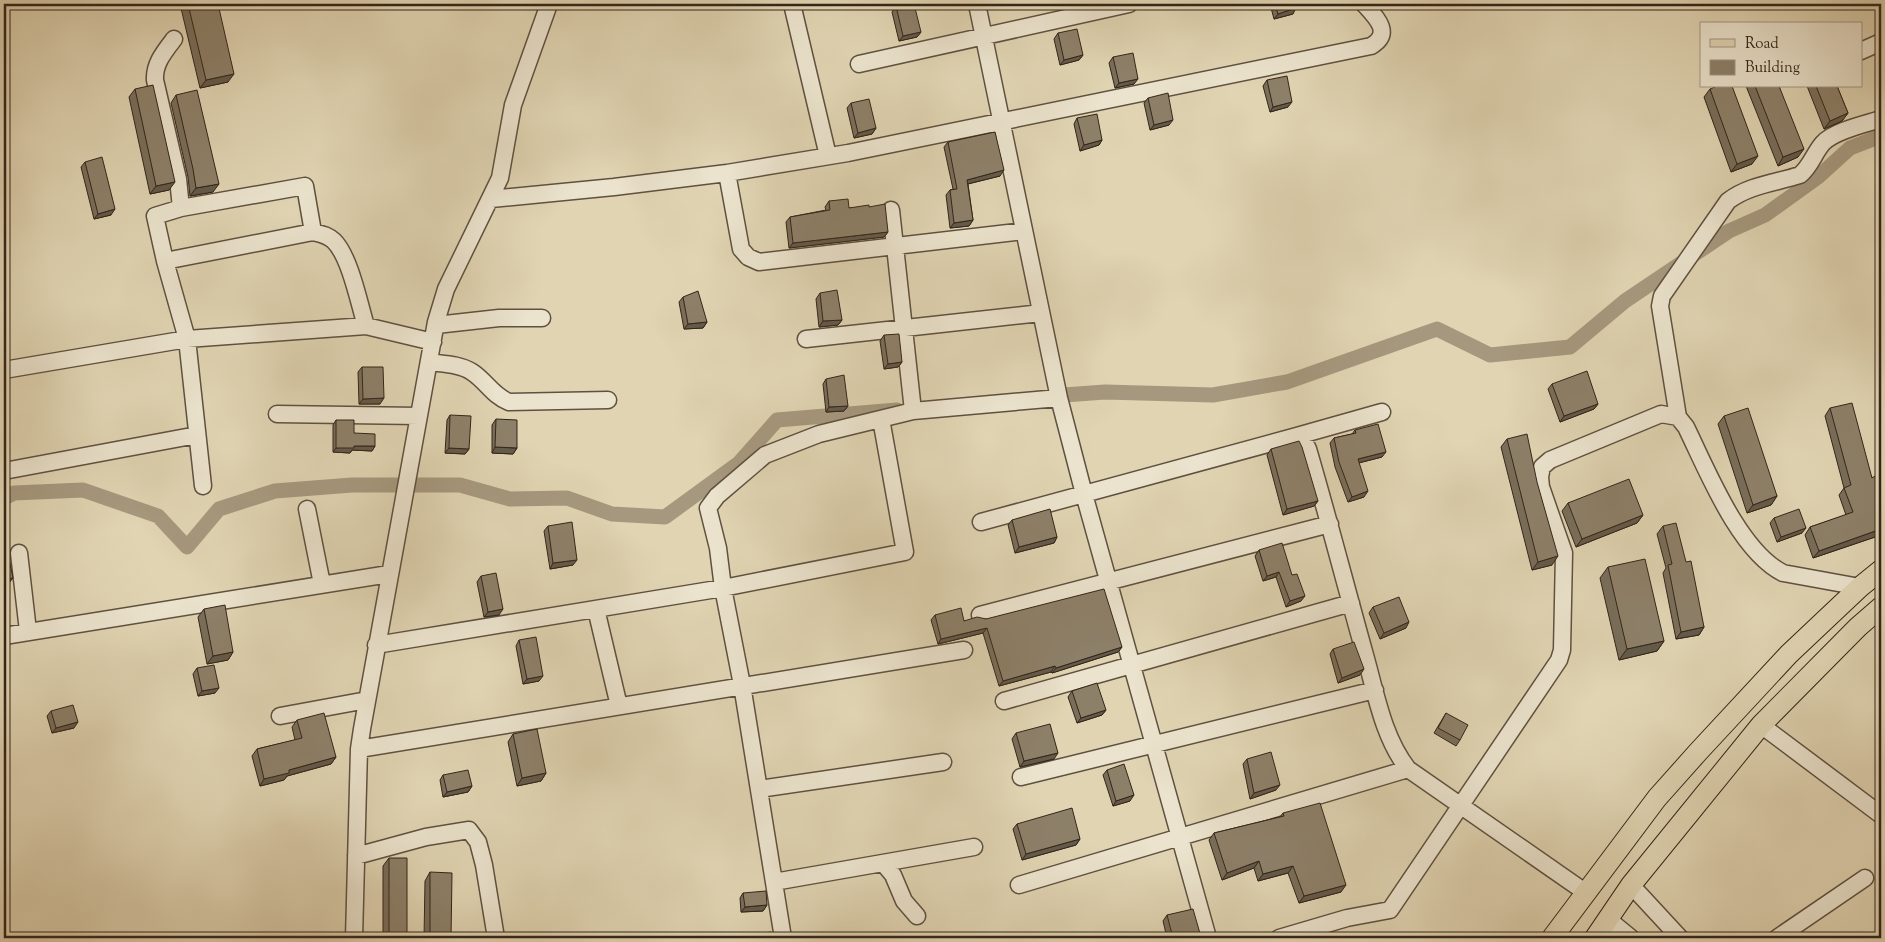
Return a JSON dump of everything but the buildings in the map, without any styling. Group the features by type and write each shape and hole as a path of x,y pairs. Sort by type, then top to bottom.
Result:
{"main road":[{"path":"1552,938 1657,798 1698,752 1790,654 1860,587 1881,570"},
{"path":"1595,938 1631,885 1761,725 1858,627 1881,607"}],"street":[{"path":"354,938 359,749 376,645 432,342 446,289 500,178 513,105 549,4"},
{"path":"792,4 828,156"},
{"path":"977,4 1059,398 1108,582 1208,938"},
{"path":"859,64 1129,4"},
{"path":"491,199 614,187 727,173 828,156 1371,46 1378,42 1382,32 1379,21 1364,4"},
{"path":"174,39 154,71 178,179 181,208"},
{"path":"1862,51 1881,42"},
{"path":"1860,587 1783,573 1768,563 1730,516 1686,427 1678,417 1660,306 1662,296 1728,201 1746,190 1800,175 1806,170 1822,144 1830,137 1881,119"},
{"path":"727,173 742,249 748,257 760,262 1024,231"},
{"path":"203,486 187,339 165,261 155,216 181,208 305,186 313,232"},
{"path":"891,210 913,412"},
{"path":"165,261 313,232 325,234 344,252 366,326"},
{"path":"806,339 1042,313"},
{"path":"436,324 499,318 542,318"},
{"path":"4,370 187,339 366,326 432,342"},
{"path":"429,362 470,370 496,394 509,402 608,400"},
{"path":"783,938 742,685 723,588 718,548 708,508 717,496 765,454 819,434 913,412 1059,398"},
{"path":"981,522 1382,412"},
{"path":"278,414 419,416"},
{"path":"1279,938 1347,918 1390,910 1559,660 1562,650 1564,553 1541,487 1542,467 1550,460 1661,414 1678,417"},
{"path":"376,645 723,588 905,552 881,419"},
{"path":"4,471 197,434"},
{"path":"1297,436 1304,441 1308,448 1392,746 1408,769 1585,892"},
{"path":"307,509 322,584"},
{"path":"980,615 1330,524"},
{"path":"19,554 28,632"},
{"path":"4,636 389,574"},
{"path":"1004,701 1351,603"},
{"path":"596,609 619,706"},
{"path":"359,749 964,650"},
{"path":"1021,777 1375,690"},
{"path":"280,716 367,700"},
{"path":"1761,725 1881,816"},
{"path":"759,789 943,762"},
{"path":"1019,885 1408,769"},
{"path":"356,856 426,837 469,830 478,842 484,865 496,938"},
{"path":"774,882 974,847"},
{"path":"883,863 893,875 904,901 918,916"},
{"path":"1777,938 1865,878"},
{"path":"1631,885 1680,938"},
{"path":"1609,920 1631,938"}],"waterway":[{"path":"1064,395 1105,392 1213,395 1287,382 1437,329 1490,355 1570,347 1625,301 1729,231 1765,215 1818,177 1850,148 1881,136"},
{"path":"4,498 14,493 83,490 158,516 187,547 219,509 275,491 352,485 460,485 510,499 567,498 612,514 665,517 739,463 777,420 897,410"}]}
